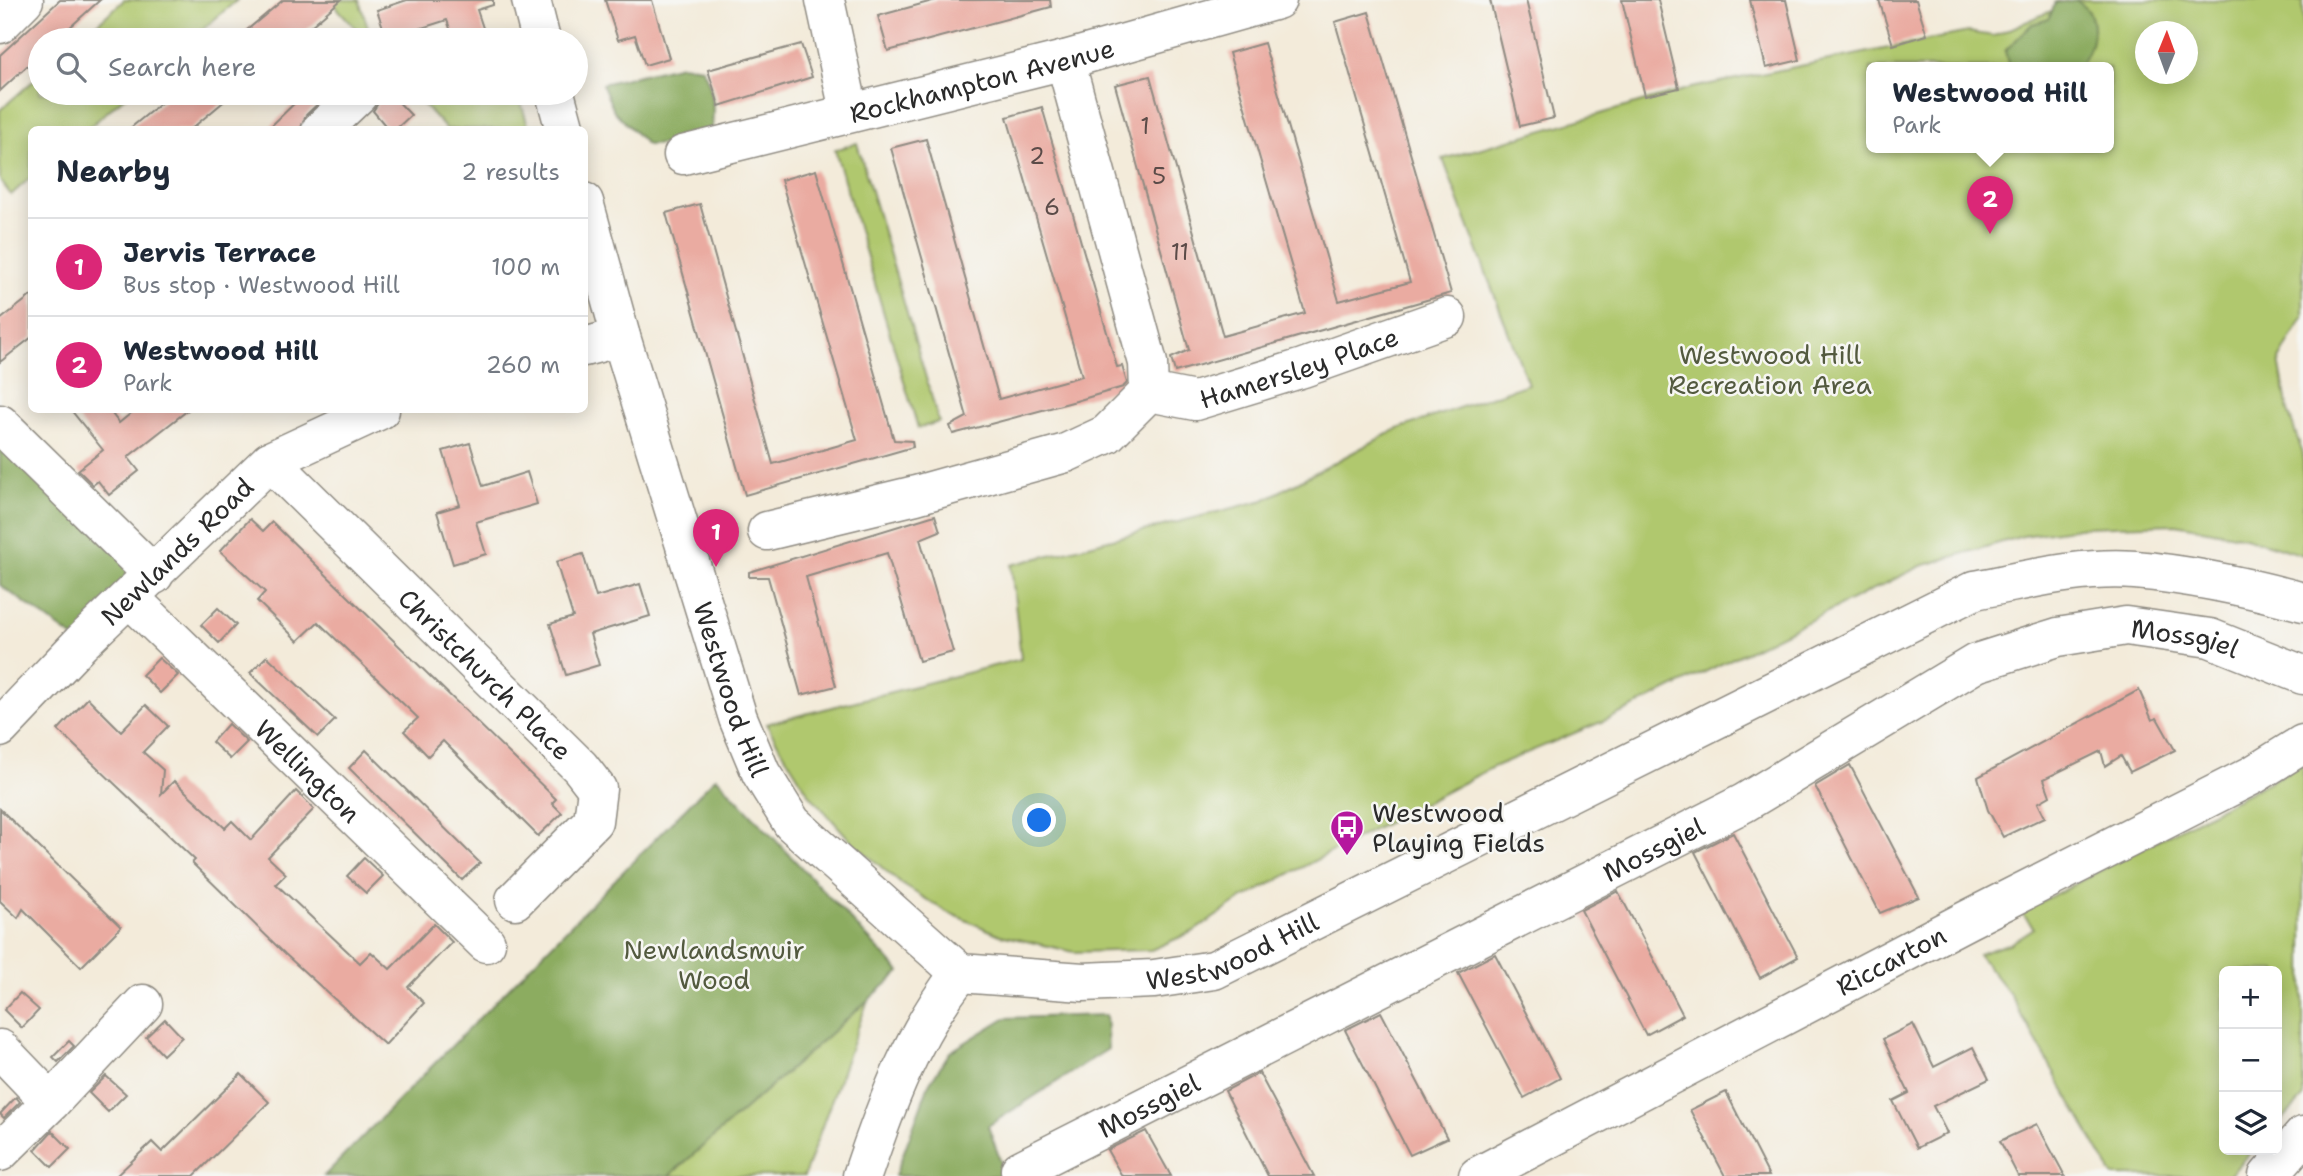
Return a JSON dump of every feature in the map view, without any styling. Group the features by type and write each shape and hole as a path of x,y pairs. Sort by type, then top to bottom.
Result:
{"street":[{"path":"0,24 24,0"},
{"path":"531,0 538,28"},
{"path":"825,0 849,111"},
{"name":"Rockhampton Avenue","path":"683,155 849,111 1065,60 1277,0"},
{"path":"767,531 915,495 1066,453 1107,434 1149,392 1148,363 1065,60"},
{"path":"325,126 347,105"},
{"path":"558,105 564,126"},
{"name":"Westwood Hill","path":"588,217 621,337 738,718 761,773 792,823 960,972 1083,982 1154,979 1214,970 1975,590 2056,574 2133,570 2233,583 2303,602"},
{"name":"Hamersley Place","path":"1149,392 1195,401 1303,368 1447,317"},
{"path":"588,345 621,337"},
{"name":"Newlands Road","path":"0,728 80,643 270,461 374,413"},
{"name":"Wellington","path":"0,424 142,586 486,943"},
{"name":"Christchurch Place","path":"270,461 580,767 597,789 593,821 515,900"},
{"name":"Mossgiel","path":"1020,1170 1744,803 1976,663 2058,637 2126,626 2210,638 2303,675"},
{"name":"Riccarton","path":"1478,1176 1967,920 2253,775 2303,744"},
{"path":"862,1176 886,1107 923,1025 960,972"},
{"path":"0,1152 143,1004"},
{"path":"0,1049 51,1102"},
{"path":"2268,1176 2303,1136"}],"green space":[{"path":"124,0 237,0 204,28 92,28"},
{"path":"330,0 359,0 368,28 355,28"},
{"name":"Westwood Hill Recreation Area","path":"2076,0 2303,0 2303,317 2279,360 2288,411 2303,454 2303,555 2245,537 2176,524 2085,527 2023,536 1921,566 1613,717 1493,767 1240,900 1194,931 1151,950 1074,952 1000,935 947,912 900,883 850,840 809,794 766,724 1021,659 1011,565 1264,500 1395,430 1528,384 1443,159 1691,88 1968,32 1994,36"},
{"path":"2076,0 2088,10 2093,34 2083,62 2008,62 2005,51 2032,24 2049,19 2055,3"},
{"path":"681,65 702,68 706,76 712,98 712,129 669,144 647,145 614,111 602,84"},
{"path":"28,86 28,105 115,105 90,126 28,126 28,180 11,195 0,180 0,110"},
{"path":"424,105 522,105 528,126 443,126"},
{"path":"857,143 939,422 918,428 835,150"},
{"path":"0,424 154,575 81,643 0,585"},
{"path":"2303,764 2303,1098 2282,1120 2282,966 2219,966 2219,1155 2248,1155 2229,1176 2113,1176 2009,993 1978,954 2011,943 2034,928 2021,912"},
{"name":"Newlandsmuir Wood","path":"716,777 900,972 669,1176 324,1176"},
{"path":"868,1000 804,1176 669,1176"},
{"path":"1106,1015 1108,1049 988,1126 1006,1176 895,1176 929,1084 950,1052 1005,1018"}],"building":[{"path":"60,0 100,0 69,28 29,28"},
{"path":"283,0 341,0 309,28 249,28"},
{"path":"407,0 493,0 493,5 477,10 483,28 450,28 447,20 422,28 383,28 377,10"},
{"path":"605,0 652,0 669,58 645,65 635,35 618,40"},
{"path":"936,0 1050,0 1051,7 888,51 878,16"},
{"path":"1490,0 1526,0 1554,118 1520,126"},
{"path":"1622,0 1658,0 1679,88 1645,96"},
{"path":"1750,0 1786,0 1800,60 1766,68"},
{"path":"1879,0 1916,0 1927,35 1893,45"},
{"path":"1369,12 1451,293 1175,372 1171,358 1189,350 1115,85 1150,76 1223,336 1305,313 1229,53 1264,43 1339,301 1410,282 1335,22"},
{"path":"28,29 28,65 0,91 0,55"},
{"path":"801,44 812,77 719,106 708,70"},
{"path":"158,105 220,105 195,126 133,126"},
{"path":"293,105 316,105 306,115 302,126 271,126"},
{"path":"377,105 401,105 411,115 399,126 386,126 373,111"},
{"path":"1042,107 1117,367 1122,366 1127,383 1123,387 1076,401 953,434 950,426 967,417 891,148 926,139 999,399 1082,376 1007,117"},
{"path":"816,170 894,440 912,441 913,447 745,495 666,213 700,204 773,464 798,457 857,440 781,180"},
{"path":"28,298 28,340 0,362 0,320"},
{"path":"73,413 111,413 119,423 131,413 184,413 128,457 139,471 109,495 98,481 93,485 78,470 103,450"},
{"path":"470,443 483,486 527,472 537,504 476,522 486,554 453,564 437,512 460,505 443,451"},
{"path":"935,515 940,531 920,539 953,652 919,661 887,553 806,577 836,686 801,695 768,577 749,577 749,572"},
{"path":"250,519 263,531 272,522 556,799 552,803 562,813 538,836 443,741 428,756 404,731 418,718 318,622 298,641 257,601 265,592 220,551"},
{"path":"583,554 596,597 640,584 650,616 590,634 599,665 566,675 550,624 573,617 556,562"},
{"path":"218,608 236,625 219,643 201,625"},
{"path":"267,656 335,720 318,737 250,673"},
{"path":"159,658 178,675 160,693 142,675"},
{"path":"2139,690 2152,720 2157,718 2175,750 2130,772 2121,756 2105,766 2101,751 2044,779 2050,796 2038,803 2045,817 2003,837 1988,810 1978,777"},
{"path":"88,698 121,731 146,705 168,726 143,752 163,770 161,794 174,781 225,828 232,821 251,840 296,791 314,809 268,857 286,874 276,884 360,963 371,952 390,969 434,924 452,942 408,987 424,1003 385,1045 285,954 192,863 195,860 58,730"},
{"path":"228,724 247,742 230,759 212,742"},
{"path":"366,750 480,863 462,880 349,768"},
{"path":"1850,765 1919,897 1880,913 1815,786"},
{"path":"0,809 121,927 81,967 23,909 18,918 0,901"},
{"path":"1733,833 1798,957 1760,978 1695,852"},
{"path":"364,858 383,876 366,893 347,876"},
{"path":"1618,891 1683,1015 1646,1035 1581,910"},
{"path":"1495,954 1560,1078 1524,1098 1458,973"},
{"path":"20,993 39,1010 22,1028 4,1010"},
{"path":"1381,1012 1447,1138 1410,1155 1345,1030"},
{"path":"165,1019 182,1037 163,1055 146,1037"},
{"path":"1913,1024 1934,1067 1973,1047 1989,1079 1933,1106 1947,1133 1917,1148 1893,1101 1909,1093 1883,1039"},
{"path":"69,1041 74,1046 58,1062 53,1057"},
{"path":"1259,1073 1314,1176 1268,1176 1225,1091"},
{"path":"241,1074 269,1102 194,1176 116,1176 152,1142 162,1152"},
{"path":"106,1076 126,1094 108,1112 89,1093"},
{"path":"1726,1092 1769,1176 1725,1176 1690,1110"},
{"path":"16,1097 20,1102 4,1118 0,1114"},
{"path":"2037,1124 2065,1176 2018,1176 2000,1141"},
{"path":"52,1131 70,1149 52,1167 35,1150"},
{"path":"1146,1131 1171,1176 1122,1176 1107,1150"}],"place":[{"name":"Westwood Hill","path":"1990,234"},
{"name":"Jervis Terrace","path":"716,567"},
{"name":"Westwood Playing Fields","path":"1347,857"}]}
